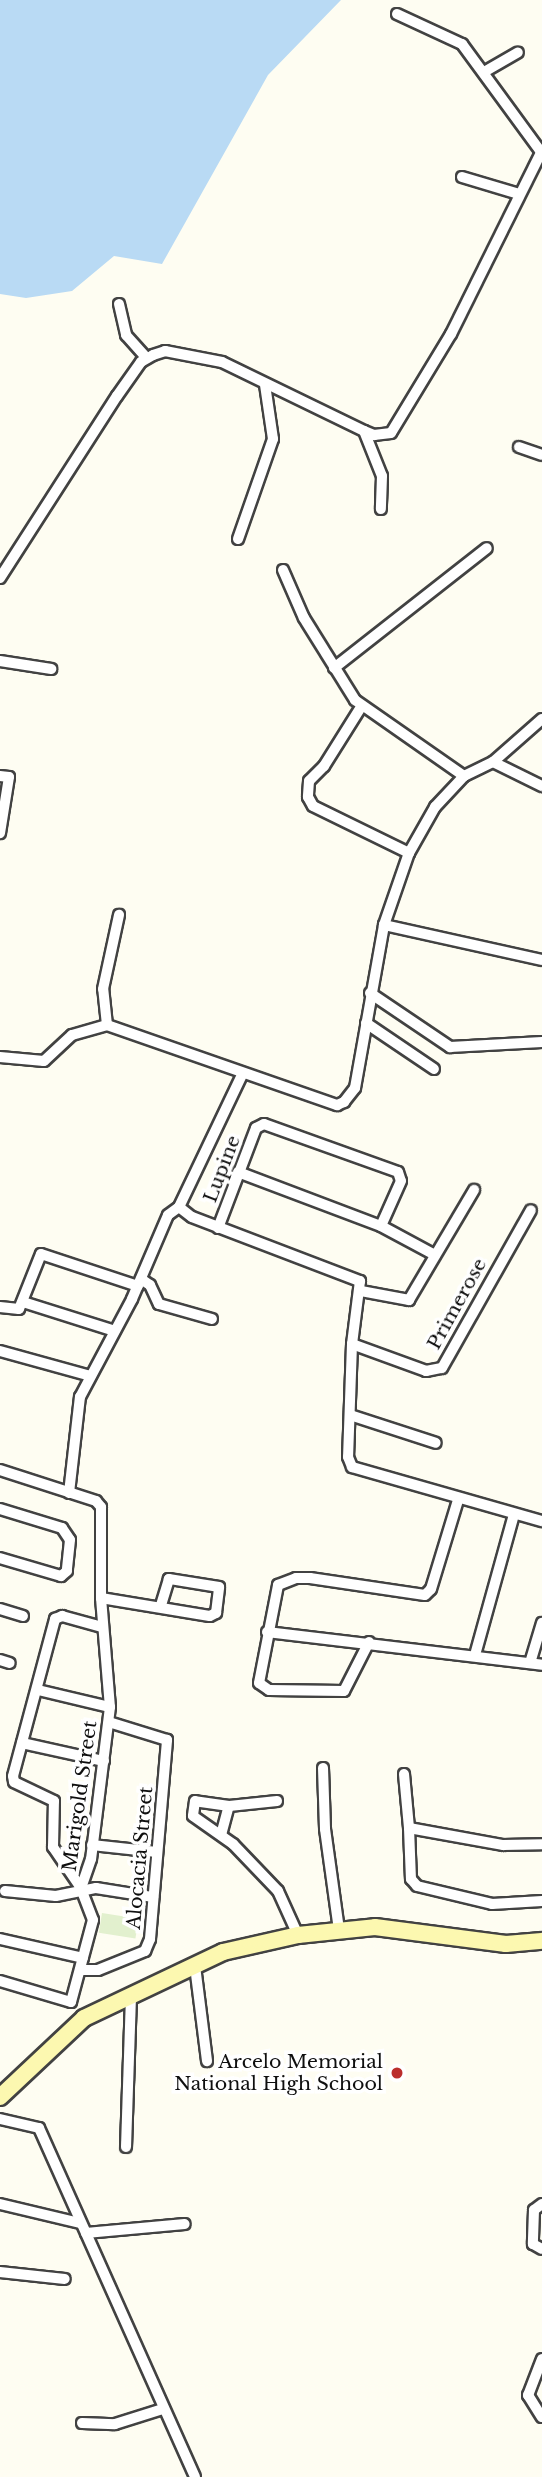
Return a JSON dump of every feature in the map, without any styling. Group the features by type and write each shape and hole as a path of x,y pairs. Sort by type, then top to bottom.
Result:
{"street":[{"path":"0,578 117,396 147,358 165,351 202,357 364,431 383,435 396,426 497,246 519,194 542,152 461,44 397,14"},
{"path":"484,72 518,51"},
{"path":"462,177 519,194"},
{"path":"120,304 126,335 147,358"},
{"path":"238,539 273,439 265,385"},
{"path":"364,431 383,476 381,509"},
{"path":"519,447 542,455"},
{"path":"334,668 487,548"},
{"path":"283,570 334,668 361,707 464,776"},
{"path":"0,661 51,669"},
{"path":"361,707 324,766 309,781 308,797 313,806 408,853"},
{"path":"0,1057 40,1062 51,1058 72,1035 107,1025 337,1105 344,1102 355,1088 384,925 408,853 435,807 464,776 493,762 542,719"},
{"path":"493,762 542,786"},
{"path":"0,776 9,777 0,833"},
{"path":"107,1025 103,989 119,915"},
{"path":"384,925 542,960"},
{"path":"370,993 450,1046 542,1042"},
{"path":"366,1023 434,1069"},
{"path":"0,1470 69,1493 79,1402 139,1282 168,1215 180,1207 243,1073"},
{"name":"Lupine","path":"218,1228 238,1172 261,1124 398,1172 401,1181 382,1226"},
{"path":"238,1172 382,1226 435,1255"},
{"path":"361,1291 410,1300 474,1190"},
{"path":"180,1207 218,1228 357,1278 361,1291 352,1344 352,1467 458,1500 542,1521"},
{"name":"Primerose","path":"352,1344 426,1371 442,1368 531,1210"},
{"path":"0,1307 16,1311 23,1302 41,1254 150,1285 159,1304 212,1320"},
{"path":"23,1302 114,1331"},
{"path":"0,1351 91,1376"},
{"path":"350,1415 436,1443"},
{"name":"Marigold Street","path":"69,1493 96,1501 101,1507 100,1598 110,1707 88,1876 81,1888"},
{"path":"369,1642 344,1690 269,1690 261,1687 257,1677 278,1585 296,1578 425,1595 431,1589 458,1500"},
{"path":"0,1509 67,1531 67,1567 61,1576 0,1558"},
{"path":"475,1655 514,1514"},
{"path":"100,1598 214,1615 219,1587 169,1579 161,1606"},
{"path":"0,1609 23,1616"},
{"path":"71,2002 93,1920 81,1888 53,1847 54,1801 13,1781 58,1617 102,1627"},
{"path":"530,1663 542,1623"},
{"path":"267,1632 369,1642 542,1665"},
{"path":"38,1690 110,1707"},
{"name":"Alocacia Street","path":"80,1970 98,1970 147,1949 167,1740 109,1721"},
{"path":"22,1743 104,1761"},
{"path":"323,1768 325,1829 340,1930"},
{"path":"404,1774 411,1879 417,1886 492,1904 542,1900"},
{"path":"277,1801 229,1806 195,1801 193,1816 221,1835 278,1891 298,1935"},
{"path":"221,1835 229,1806"},
{"path":"409,1828 503,1845 542,1844"},
{"path":"92,1845 157,1852"},
{"path":"5,1891 56,1896 81,1888 153,1897"},
{"path":"0,2100 84,2018 223,1952 298,1935 375,1927 506,1944 542,1941"},
{"path":"0,1939 83,1958"},
{"path":"195,1966 207,2062"},
{"path":"0,1981 71,2002 84,2018"},
{"path":"126,2147 131,1996"},
{"path":"0,2119 38,2127 195,2477"},
{"path":"0,2204 83,2228 185,2224"},
{"path":"542,2204 534,2210 533,2244 542,2249"},
{"path":"0,2272 65,2279"},
{"path":"542,2359 528,2395 542,2417"},
{"path":"82,2423 115,2424 163,2409"}],"green space":[{"path":"102,1913 139,1919 135,1939 99,1933"}],"water":[{"path":"0,0 341,0 268,75 162,264 114,256 72,291 26,298 0,294"}],"place":[{"name":"Arcelo Memorial National High School","path":"397,2073"}]}
